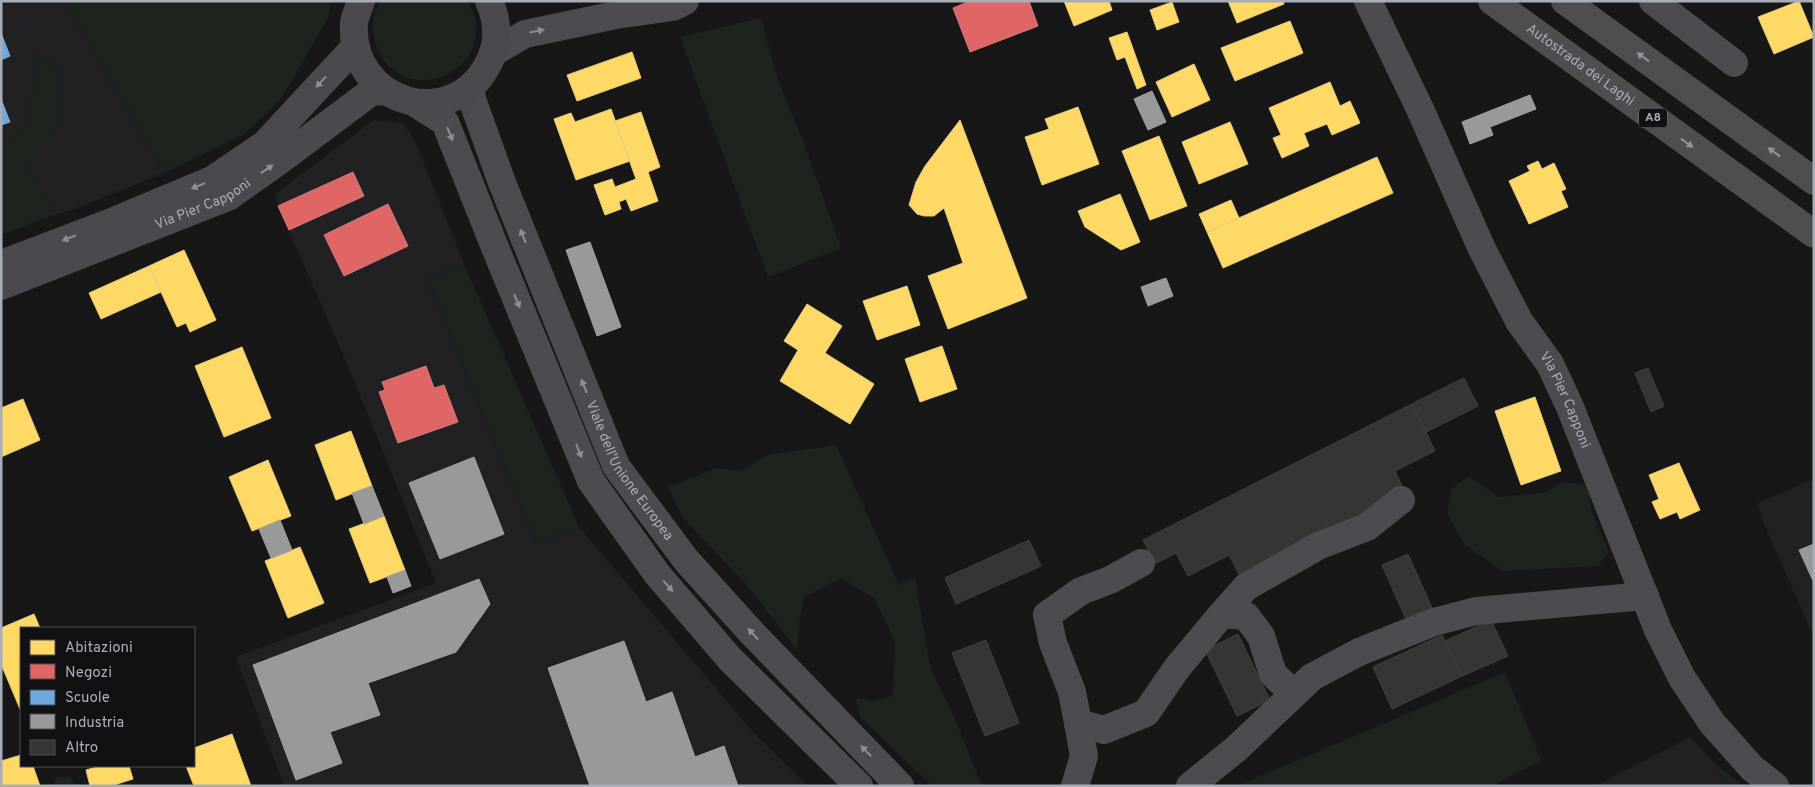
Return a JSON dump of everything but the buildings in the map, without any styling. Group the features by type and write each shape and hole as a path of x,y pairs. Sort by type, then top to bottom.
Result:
{"highway":[{"name":"Autostrada dei Laghi","path":"1492,1 1814,234"},
{"path":"1566,1 1814,181"}],"main road":[{"path":"361,1 354,21 355,47 365,72 384,91 399,99 415,103 434,103 453,98 470,88 485,72 494,52 496,38 496,24 489,1"},
{"name":"Via Pier Capponi","path":"1,264 114,221 212,180 265,144 355,47"},
{"name":"Via Pier Capponi","path":"1,286 228,197 371,92 384,91"}],"street":[{"path":"494,52 526,34 616,15 673,7 685,1"},
{"name":"Via Pier Capponi","path":"1368,1 1420,108 1481,247 1519,321 1550,364 1570,407 1658,630 1682,678 1712,724 1752,768 1774,786"},
{"path":"1653,1 1734,63"},
{"name":"Viale dell'Unione Europea","path":"470,88 472,99 501,180 616,466 686,560 752,633 900,786"},
{"path":"415,103 445,122 591,480 657,574 730,659 860,786"},
{"path":"1078,723 1104,730 1146,713 1177,668 1246,587 1318,546 1367,527 1401,500"},
{"path":"1075,786 1084,756 1072,692 1053,643 1047,615 1081,591 1110,580 1141,563"},
{"path":"1190,786 1236,749 1312,677 1359,652 1434,622 1476,611 1644,596"},
{"path":"1222,614 1246,616 1261,636 1273,674 1294,694"}],"shaded area":[{"path":"1,1 65,1 164,173 72,210 56,214 1,235"},
{"path":"65,1 331,1 328,18 281,99 245,134 164,173"},
{"path":"381,1 468,1 476,26 473,47 462,64 446,75 426,80 406,77 389,66 376,45 373,34 373,22"},
{"path":"761,18 778,80 804,143 841,248 768,277 680,37"},
{"path":"36,53 59,68 63,120 26,165 56,214 1,235 1,151 30,119"},
{"path":"374,120 403,123 414,139 464,264 428,280 536,544 579,527 754,733 808,786 284,786 236,657 436,583 351,373 278,206 275,194"},
{"path":"464,264 579,527 536,544 428,280"},
{"path":"836,445 899,585 915,578 930,667 955,719 982,786 932,786 860,717 856,698 873,701 893,696 895,642 875,599 841,578 804,597 797,650 747,585 682,517 668,487 717,468 741,471 767,455"},
{"path":"1469,476 1500,497 1546,492 1562,482 1588,485 1592,512 1609,552 1598,566 1503,571 1465,545 1447,513 1451,489"},
{"path":"1814,479 1814,638 1764,524 1757,503"},
{"path":"1505,672 1541,760 1492,786 1237,786"},
{"path":"1690,737 1718,766 1725,786 1595,786"},
{"path":"1718,766 1744,786 1725,786"},
{"path":"56,777 70,777 76,786 54,786"}]}
